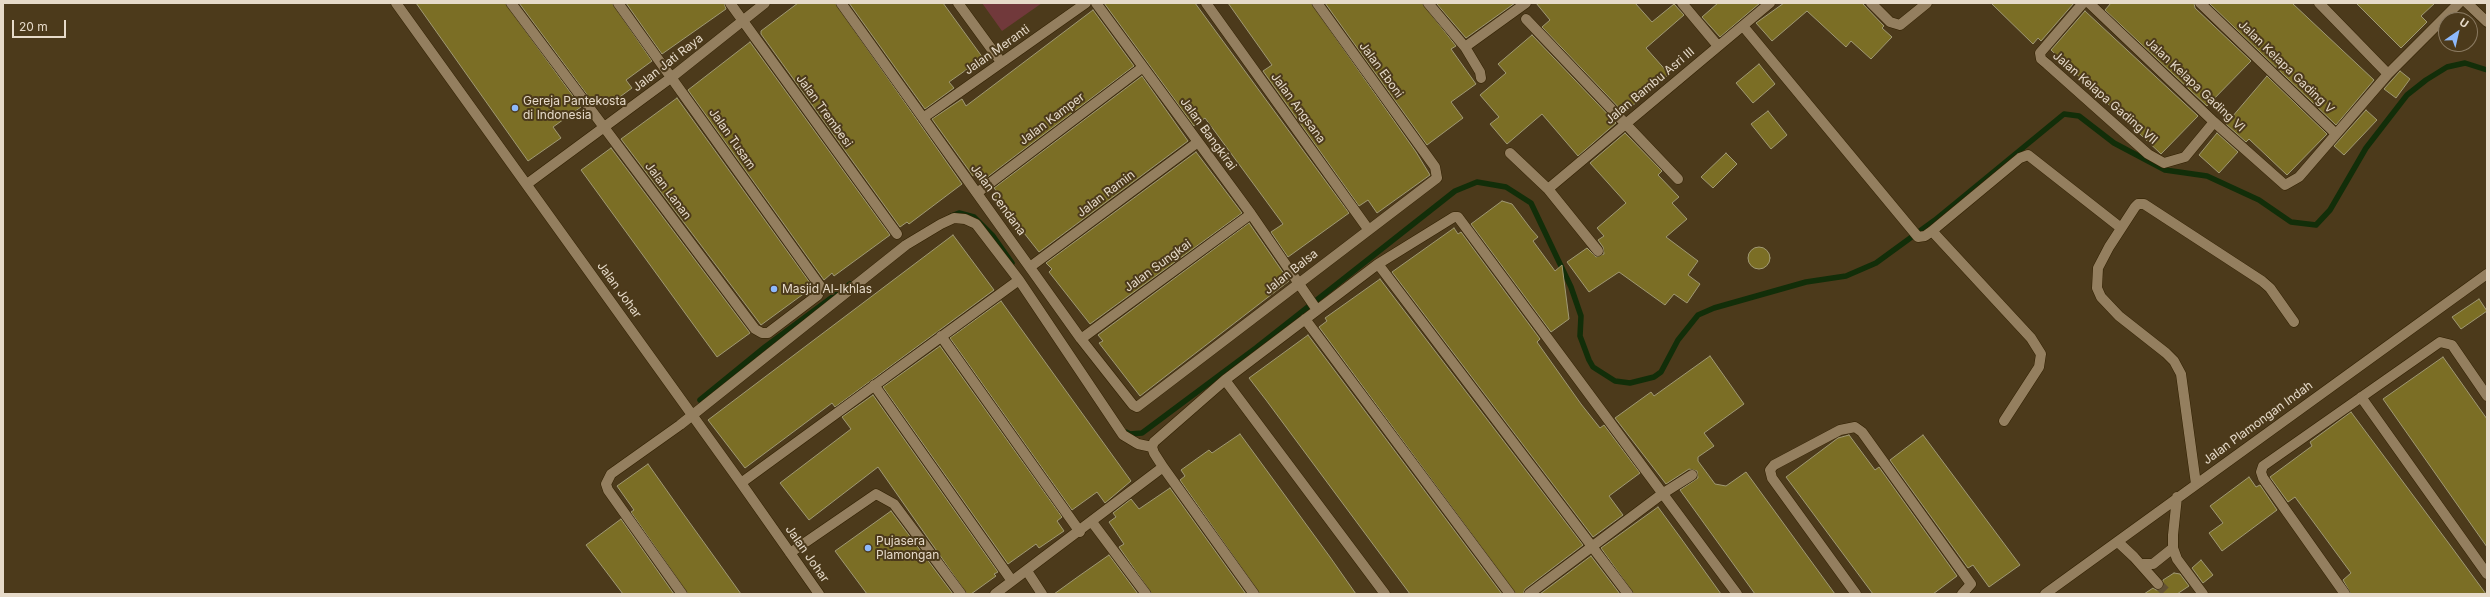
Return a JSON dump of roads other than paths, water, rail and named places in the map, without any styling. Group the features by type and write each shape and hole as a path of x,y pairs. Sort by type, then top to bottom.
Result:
{"street":[{"name":"Jalan Johar","path":"396,3 742,483 818,594"},
{"name":"Jalan Lanan","path":"511,3 755,329 762,333 768,333 785,322 820,292"},
{"name":"Jalan Tusam","path":"618,3 820,286 820,292"},
{"name":"Jalan Trembesi","path":"730,3 898,234"},
{"name":"Jalan Jati Raya","path":"527,184 605,128 766,3"},
{"name":"Jalan Cendana","path":"841,3 1081,339 1133,405 1140,406"},
{"path":"958,3 1001,62"},
{"name":"Jalan Meranti","path":"923,118 1086,3"},
{"name":"Jalan Bangkirai","path":"1096,3 1251,214 1316,307"},
{"name":"Jalan Angsana","path":"1206,3 1368,229"},
{"name":"Jalan Eboni","path":"1317,3 1424,153"},
{"path":"1428,3 1465,47 1480,72 1481,78"},
{"path":"1465,47 1526,3"},
{"path":"1682,3 1718,46"},
{"name":"Jalan Bambu Asri III","path":"1548,189 1770,3"},
{"path":"1871,3 1890,22 1896,25 1904,23 1926,3"},
{"name":"Jalan Kelapa Gading VII","path":"2083,3 2041,50 2040,57 2047,64 2148,154 2164,163 2185,157 2214,122"},
{"name":"Jalan Kelapa Gading VI","path":"2088,3 2214,122 2285,185 2299,177 2336,134"},
{"name":"Jalan Kelapa Gading V","path":"2200,3 2336,134"},
{"path":"2319,3 2388,74"},
{"path":"2336,134 2388,74 2459,3"},
{"path":"2467,3 2486,19"},
{"path":"1526,19 1678,179"},
{"path":"1742,26 1918,237 1925,236 1932,232 2020,158 2028,155 2121,228"},
{"name":"Jalan Kamper","path":"977,192 1143,67"},
{"name":"Jalan Ramin","path":"1030,267 1198,142"},
{"path":"1510,152 1548,189 1598,251"},
{"name":"Jalan Balsa","path":"1140,406 1301,284 1368,229 1435,181 1437,178 1435,168 1424,153"},
{"path":"2196,484 2181,374 2174,361 2119,316 2101,297 2097,288 2098,268 2134,207 2138,204 2144,204 2262,281 2270,288 2294,322"},
{"name":"Jalan Sungkai","path":"1081,339 1251,214"},
{"path":"1152,447 1157,438 1168,428 1225,380 1305,319 1316,307 1378,264 1454,217 1460,218 1737,594"},
{"path":"682,594 608,490 606,484 616,469 692,415 906,245 954,218 965,219 976,224 1019,280 1123,435 1138,444 1152,447 1163,467 1254,594"},
{"path":"1932,232 2031,338 2041,354 2039,367 2004,421"},
{"path":"1378,264 1628,594"},
{"name":"Jalan Plamongan Indah","path":"2045,594 2487,274"},
{"path":"742,483 1019,280"},
{"path":"1305,319 1510,594"},
{"path":"785,322 794,334"},
{"path":"941,336 1080,532"},
{"path":"2345,594 2261,472 2267,461 2440,342 2452,345 2487,396"},
{"path":"1225,380 1385,594"},
{"path":"874,385 1012,581"},
{"path":"2361,397 2487,574"},
{"path":"1856,594 1772,478 1770,470 1774,465 1840,430 1855,427 1862,432 1971,584 1962,594"},
{"path":"995,594 1080,532 1163,467"},
{"path":"1529,594 1594,548 1662,494 1692,475"},
{"path":"790,553 876,494 894,504 961,594"},
{"path":"2178,497 2173,535 2173,548 2177,559 2200,593"},
{"path":"1092,522 1146,594"},
{"path":"2118,542 2141,564 2158,584"},
{"path":"2141,564 2153,564 2173,548"},
{"path":"1027,571 1042,594"}],"waterway":[{"path":"1126,432 1130,434 1142,433 1256,348 1455,191 1477,182 1506,187 1531,203 1571,287 1581,316 1580,336 1589,360 1593,367 1615,381 1630,383 1654,377 1661,372 1678,340 1698,315 1714,308 1806,282 1846,276 1876,263 1935,220 2064,114 2079,116 2114,143 2165,170 2207,176 2259,200 2291,222 2316,225 2330,210 2366,148 2407,95 2426,80 2447,67 2465,63 2487,70"},
{"path":"951,216 959,213 974,217 993,236 1012,263"},
{"path":"700,400 765,347 850,284"}],"tunnel":[{"path":"2158,584 2168,594"}],"place":[{"name":"Gereja Pantekosta di Indonesia","path":"515,108"},
{"name":"Masjid Al-Ikhlas","path":"774,289"},
{"name":"Pujasera Plamongan","path":"868,548"}]}
